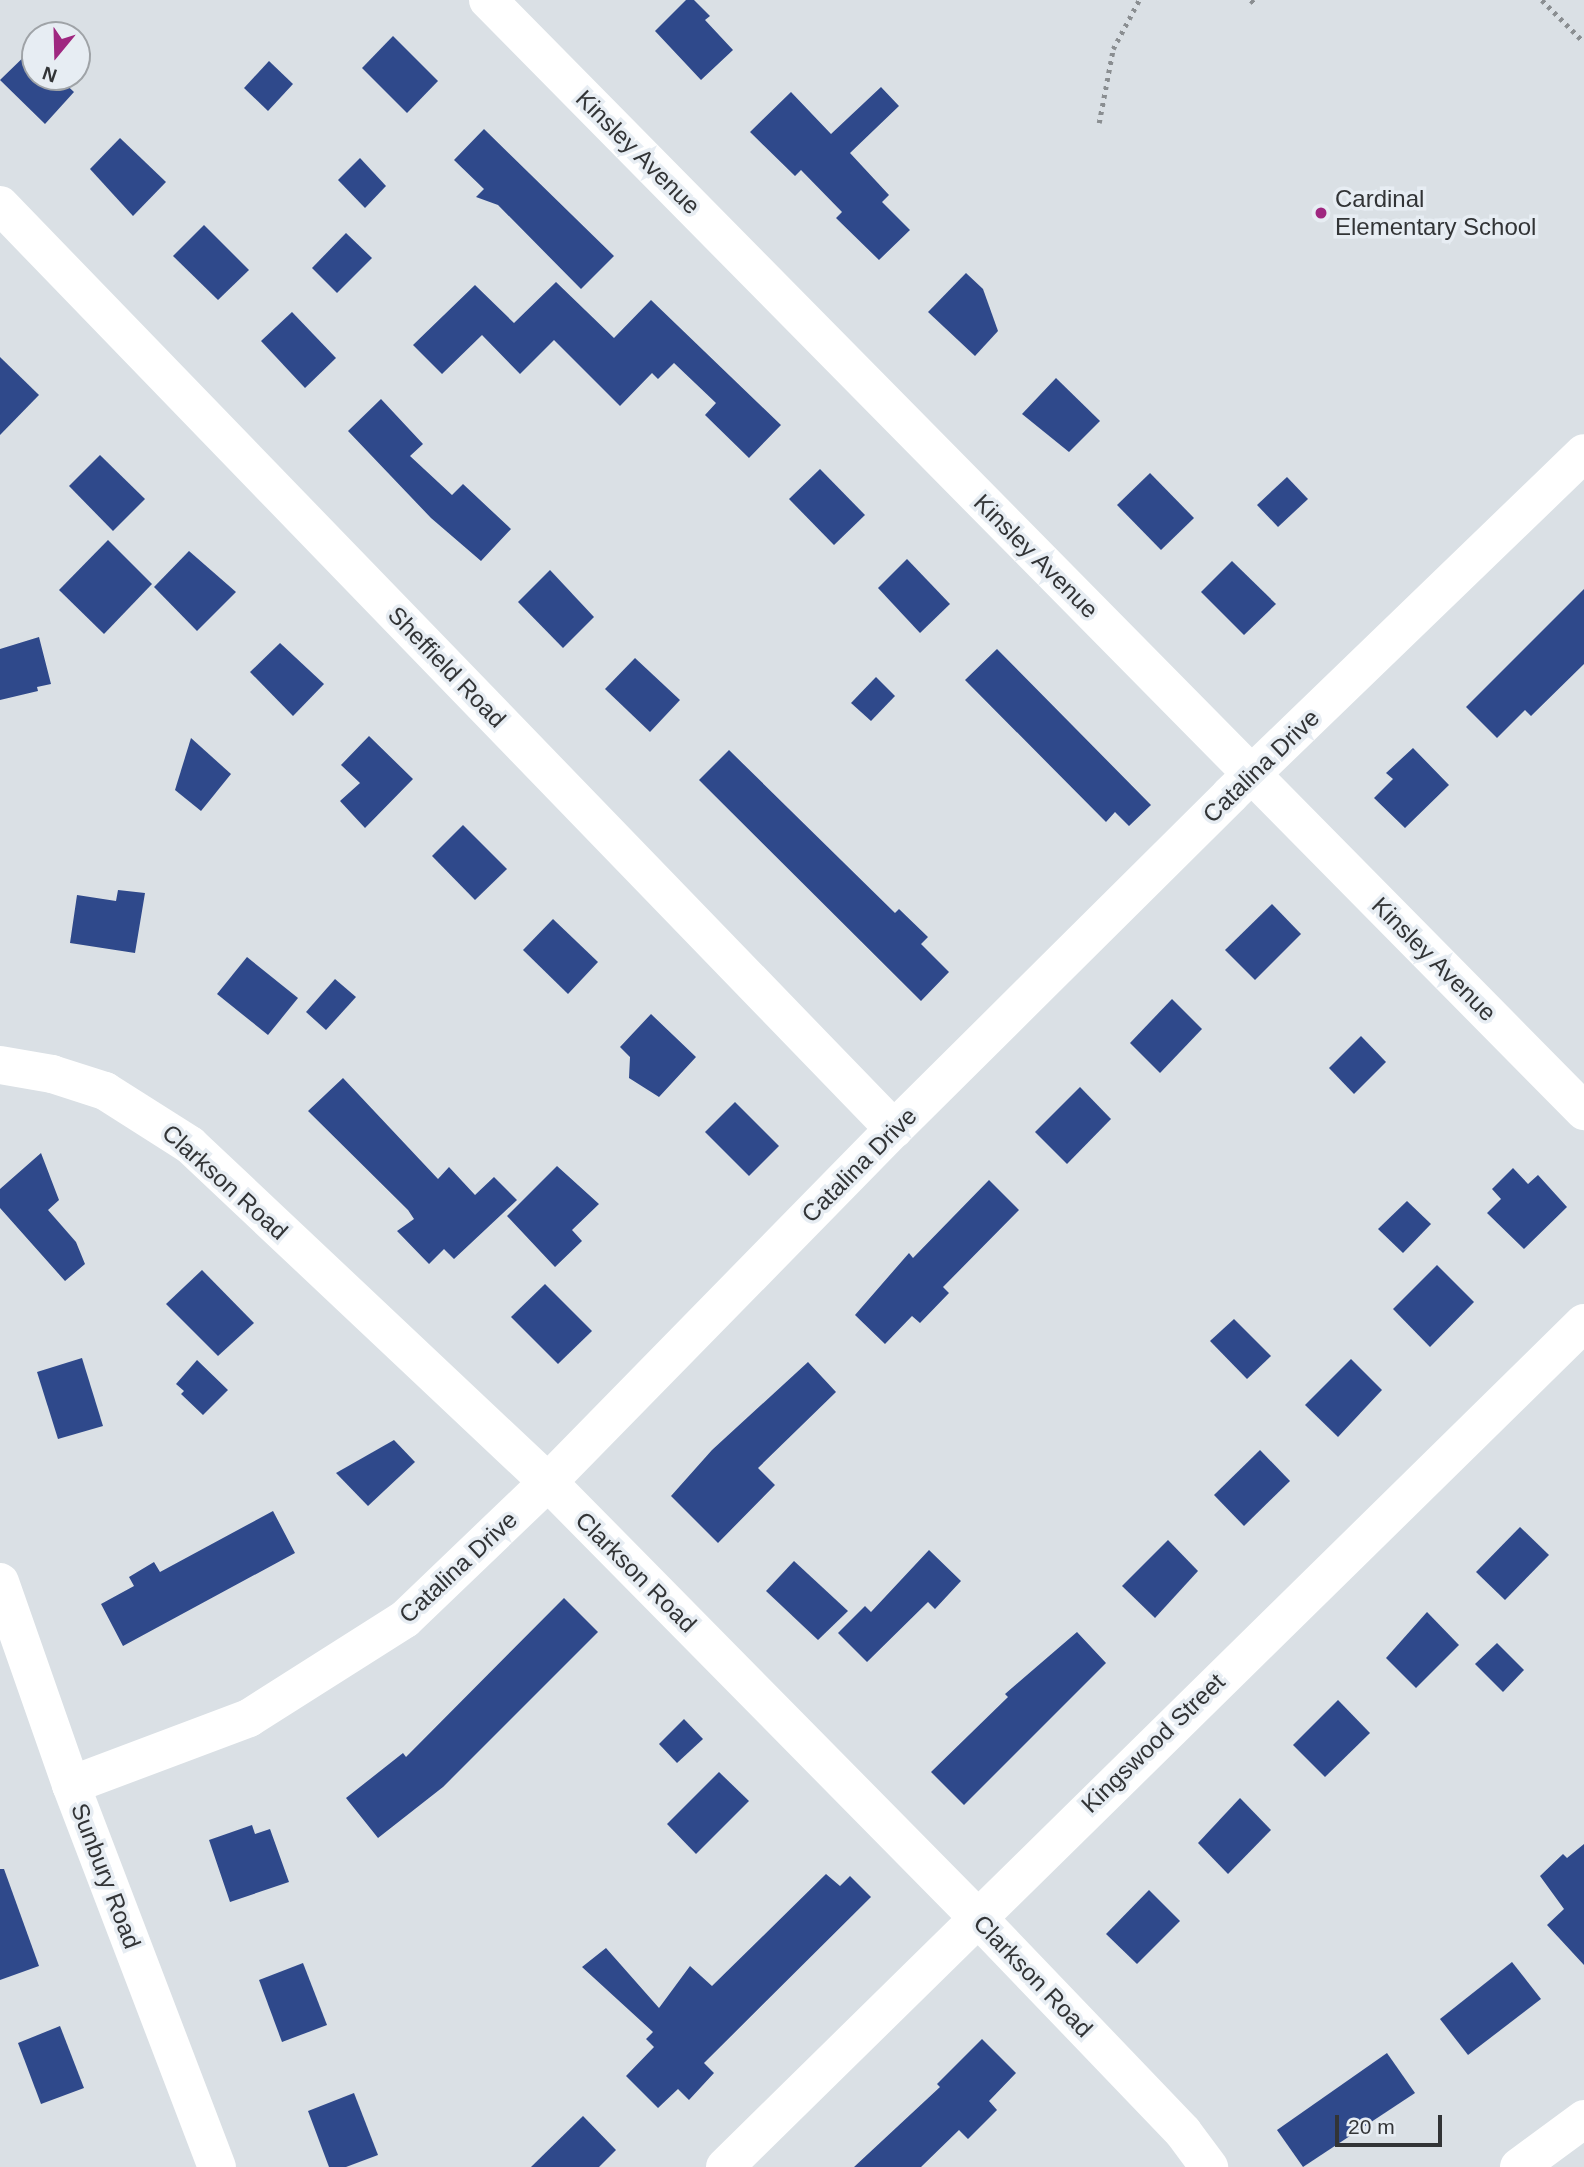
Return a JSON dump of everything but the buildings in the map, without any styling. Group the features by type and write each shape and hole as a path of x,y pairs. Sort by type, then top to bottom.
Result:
{"street":[{"name":"Kinsley Avenue","path":"488,0 1584,1111"},
{"name":"Sheffield Road","path":"0,205 894,1129"},
{"name":"Catalina Drive","path":"71,1785 249,1718 405,1619 548,1482 894,1129 1251,774 1584,453"},
{"name":"Clarkson Road","path":"0,1065 52,1074 105,1091 190,1145 548,1482 976,1916 1183,2132 1209,2167"},
{"name":"Kingswood Street","path":"725,2167 976,1916 1584,1323"},
{"name":"Sunbury Road","path":"0,1582 71,1785 217,2167"},
{"path":"1519,2167 1584,2119"}],"path":[{"path":"1099,123 1113,49 1139,0"},
{"path":"1542,0 1584,42"}],"place":[{"name":"Cardinal Elementary School","path":"1321,213"}]}
